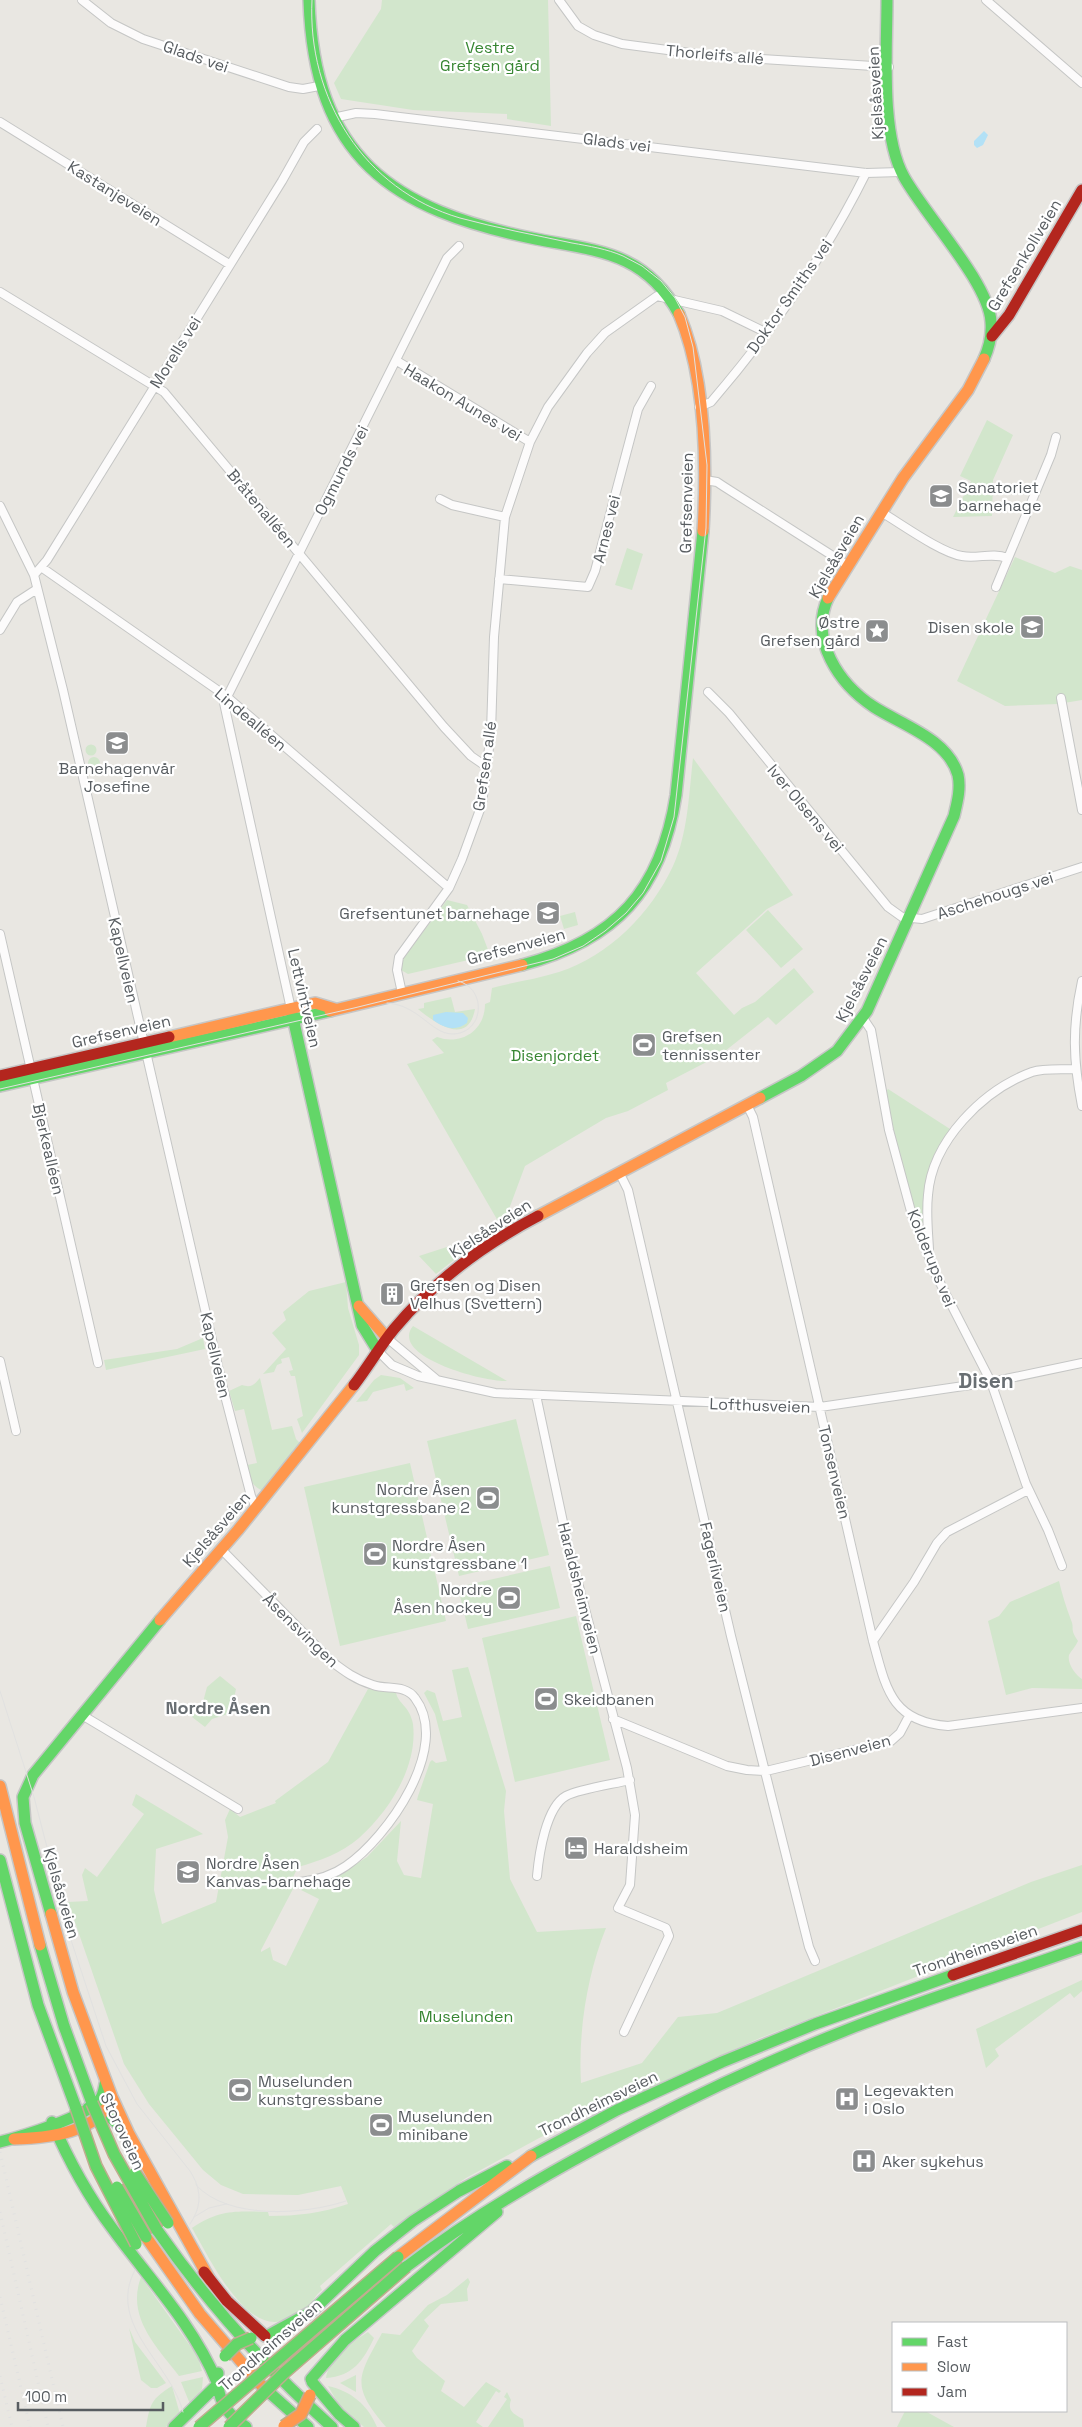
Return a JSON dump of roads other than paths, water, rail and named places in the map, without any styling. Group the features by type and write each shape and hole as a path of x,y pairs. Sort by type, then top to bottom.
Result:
{"main road":[{"name":"Grefsenveien","path":"0,1086 32,1074 292,1014 337,1009 540,960 571,949 597,935 635,900 649,878 665,844 673,809 702,547 705,480 699,407 689,337 673,300 655,279 623,259 600,251 465,222 437,212 414,200 386,181 369,166 350,144 333,118 319,86 310,45 309,0"},
{"name":"Kjelsåsveien","path":"210,2280 129,2134 105,2084 76,2001 51,1918 25,1822 22,1803 24,1792 32,1775 256,1508 348,1393 387,1338 425,1296 481,1250 524,1223 747,1105 823,1062 843,1043 863,1018 956,808 960,794 959,780 954,765 940,746 867,702 846,681 829,656 821,633 823,613 832,590 912,464 955,412 975,375 992,336 992,316 986,300 925,212 901,172 890,118 886,0"},
{"name":"Grefsenkollveien","path":"992,336 1009,315 1082,190"},
{"name":"Lettvintveien","path":"292,1014 359,1306 362,1328 378,1351"},
{"name":"Grefsenveien","path":"0,1076 32,1074"},
{"name":"Lettvintveien","path":"359,1306 387,1338"},
{"name":"Storoveien","path":"0,1786 42,1959 69,2048 90,2106 114,2154 157,2230 220,2315 272,2372 332,2427"},
{"name":"Storoveien","path":"0,1860 26,1964 55,2055 96,2166 141,2240"},
{"name":"Trondheimsveien","path":"199,2427 398,2257 540,2149 678,2081 766,2044 878,2000 1082,1930"},
{"name":"Trondheimsveien","path":"229,2427 284,2373 406,2267 464,2224 528,2185 626,2131 823,2039 888,2014 1082,1947"},
{"path":"14,2140 90,2106 100,2099 105,2084"},
{"path":"0,2142 40,2139 57,2134 104,2114 110,2107 112,2097"},
{"path":"90,2106 104,2114 129,2134"},
{"path":"90,2106 168,2223 227,2301 266,2336 286,2341 301,2353 310,2370 312,2380 310,2395 300,2414 283,2427"},
{"path":"52,2122 57,2134 111,2227 161,2290 201,2345 216,2384 218,2395 228,2414 246,2427"},
{"path":"174,2427 216,2384 225,2356 237,2344 251,2338 266,2336 312,2311 384,2244 441,2202 471,2183 540,2149"},
{"path":"312,2380 323,2363 345,2340 528,2185"},
{"path":"141,2240 161,2290"},
{"path":"141,2240 206,2324 259,2382 308,2427"},
{"path":"312,2380 340,2414 354,2427"}],"street":[{"name":"Glads vei","path":"82,0 111,23 143,38 289,87 303,89 319,86"},
{"name":"Thorleifs allé","path":"559,0 578,26 594,35 622,44 713,56 889,67"},
{"path":"986,0 1082,84"},
{"name":"Glads vei","path":"333,118 356,113 375,114 866,173 901,172"},
{"name":"Kastanjeveien","path":"0,122 230,264"},
{"name":"Morells vei","path":"34,575 154,387 304,142 317,129"},
{"name":"Doktor Smiths vei","path":"699,407 711,402 782,312 826,246 866,173"},
{"name":"Ogmunds vei","path":"226,696 246,662 299,552 448,258 459,246"},
{"name":"Bråtenalléen","path":"0,292 164,392 444,727 471,756 487,767"},
{"name":"Grefsen allé","path":"402,993 397,974 399,957 449,888 482,804 487,767 499,579 505,517 530,442 548,407 565,381 605,333 657,296 688,304 702,304 722,311 765,332"},
{"name":"Haakon Aunes vei","path":"397,361 530,442"},
{"name":"Arnes vei","path":"499,579 588,587 595,570 638,409 651,386"},
{"path":"996,587 1051,455 1056,437"},
{"path":"705,480 723,486 847,565"},
{"path":"440,499 452,505 505,517"},
{"name":"Kapellveien","path":"0,506 34,575 223,1388 251,1496 256,1508"},
{"name":"Kjelsåsveien","path":"881,512 951,553 970,557 1000,555 1008,558"},
{"name":"Lindealléen","path":"40,567 226,696 449,888"},
{"path":"0,630 18,602 37,589"},
{"name":"Iver Olsens vei","path":"708,692 729,713 888,907 896,914 908,919"},
{"name":"Lettvintveien","path":"226,696 223,709 292,1014"},
{"path":"1060,698 1082,810"},
{"name":"Aschehougs vei","path":"908,919 930,917 1082,867"},
{"name":"Bjerkealléen","path":"0,934 98,1363"},
{"path":"1082,981 1075,1015 1074,1069 1082,1106"},
{"name":"Kolderups vei","path":"863,1018 871,1030 889,1130 912,1214 929,1253 936,1275 991,1382 1028,1490 1048,1530 1062,1566"},
{"path":"929,1253 928,1194 935,1164 951,1137 977,1107 1003,1086 1034,1072 1074,1069"},
{"name":"Tonsenveien","path":"747,1105 753,1117 873,1641 890,1697 909,1716"},
{"name":"Fagerliveien","path":"619,1172 628,1190 731,1636 809,1948 815,1961"},
{"name":"Lofthusveien","path":"387,1338 436,1379"},
{"name":"Lofthusveien","path":"378,1351 392,1365 418,1376 490,1392 820,1407 991,1382 1082,1363"},
{"path":"0,1361 16,1431"},
{"name":"Haraldsheimveien","path":"536,1395 567,1541 630,1780 636,1834 630,1885 618,1908 666,1928 669,1936 652,1977 624,2032"},
{"path":"873,1641 914,1582 937,1543 948,1532 1028,1490"},
{"name":"Åsensvingen","path":"221,1549 331,1661 347,1674 375,1686 405,1690 413,1695 422,1709 426,1729 424,1745 414,1784 404,1803 360,1854 346,1866 324,1878 300,1882"},
{"path":"909,1716 931,1724 957,1726 1082,1708"},
{"path":"82,1715 238,1808"},
{"name":"Disenveien","path":"613,1719 727,1766 766,1771 891,1741 900,1733 909,1716"},
{"path":"537,1876 539,1855 553,1807 566,1795 630,1780"}],"water":[{"path":"984,131 988,135 983,145 977,148 974,145 974,141"},
{"path":"446,1012 463,1013 468,1018 467,1023 463,1026 450,1028 433,1020 433,1015"}],"tram line":[{"path":"0,1089 354,1008 553,959 583,946 626,913 643,893 661,861 674,817 706,528 707,465 693,347 685,317 675,298 661,281 642,266 623,256 611,251 460,218 426,205 396,186 370,163 348,135 331,105 320,71 313,36 312,0"},
{"path":"387,1003 398,1005 416,1013 444,1032 452,1034 463,1032 471,1027 476,1019 478,1001 468,986 458,981"},
{"path":"0,1691 34,1797 71,1940 106,2046 137,2104 190,2171 197,2185 199,2198 197,2211 190,2224"},
{"path":"196,2185 210,2196 227,2204 246,2209 289,2211 329,2206 346,2201"},
{"path":"194,2217 209,2208 226,2204"},
{"path":"135,2270 128,2290 129,2308 134,2326 176,2394 183,2412"}],"railway":[{"path":"0,2152 63,2427"},
{"path":"0,2212 48,2427"},
{"path":"0,2297 30,2427"},
{"path":"0,2376 12,2427"}],"place":[{"name":"Sanatoriet barnehage","path":"941,496"},
{"name":"Disen skole","path":"1032,627"},
{"name":"Østre Grefsen gård","path":"877,631"},
{"name":"Barnehagenvår Josefine","path":"117,743"},
{"name":"Grefsentunet barnehage","path":"548,913"},
{"name":"Grefsen tennissenter","path":"644,1045"},
{"name":"Grefsen og Disen Velhus (Svettern)","path":"392,1294"},
{"name":"Nordre Åsen kunstgressbane 2","path":"488,1498"},
{"name":"Nordre Åsen kunstgressbane 1","path":"375,1554"},
{"name":"Nordre Åsen hockey","path":"509,1598"},
{"name":"Skeidbanen","path":"546,1699"},
{"name":"Haraldsheim","path":"576,1848"},
{"name":"Nordre Åsen Kanvas-barnehage","path":"188,1872"},
{"name":"Muselunden kunstgressbane","path":"240,2090"},
{"name":"Legevakten i Oslo","path":"847,2099"},
{"name":"Muselunden minibane","path":"381,2125"},
{"name":"Aker sykehus","path":"864,2161"}],"district":[{"name":"Disen","path":"986,1381"},
{"name":"Nordre Åsen","path":"218,1708"}],"park label":[{"name":"Vestre Grefsen gård","path":"490,56"},
{"name":"Disenjordet","path":"555,1055"},
{"name":"Muselunden","path":"466,2016"}]}
